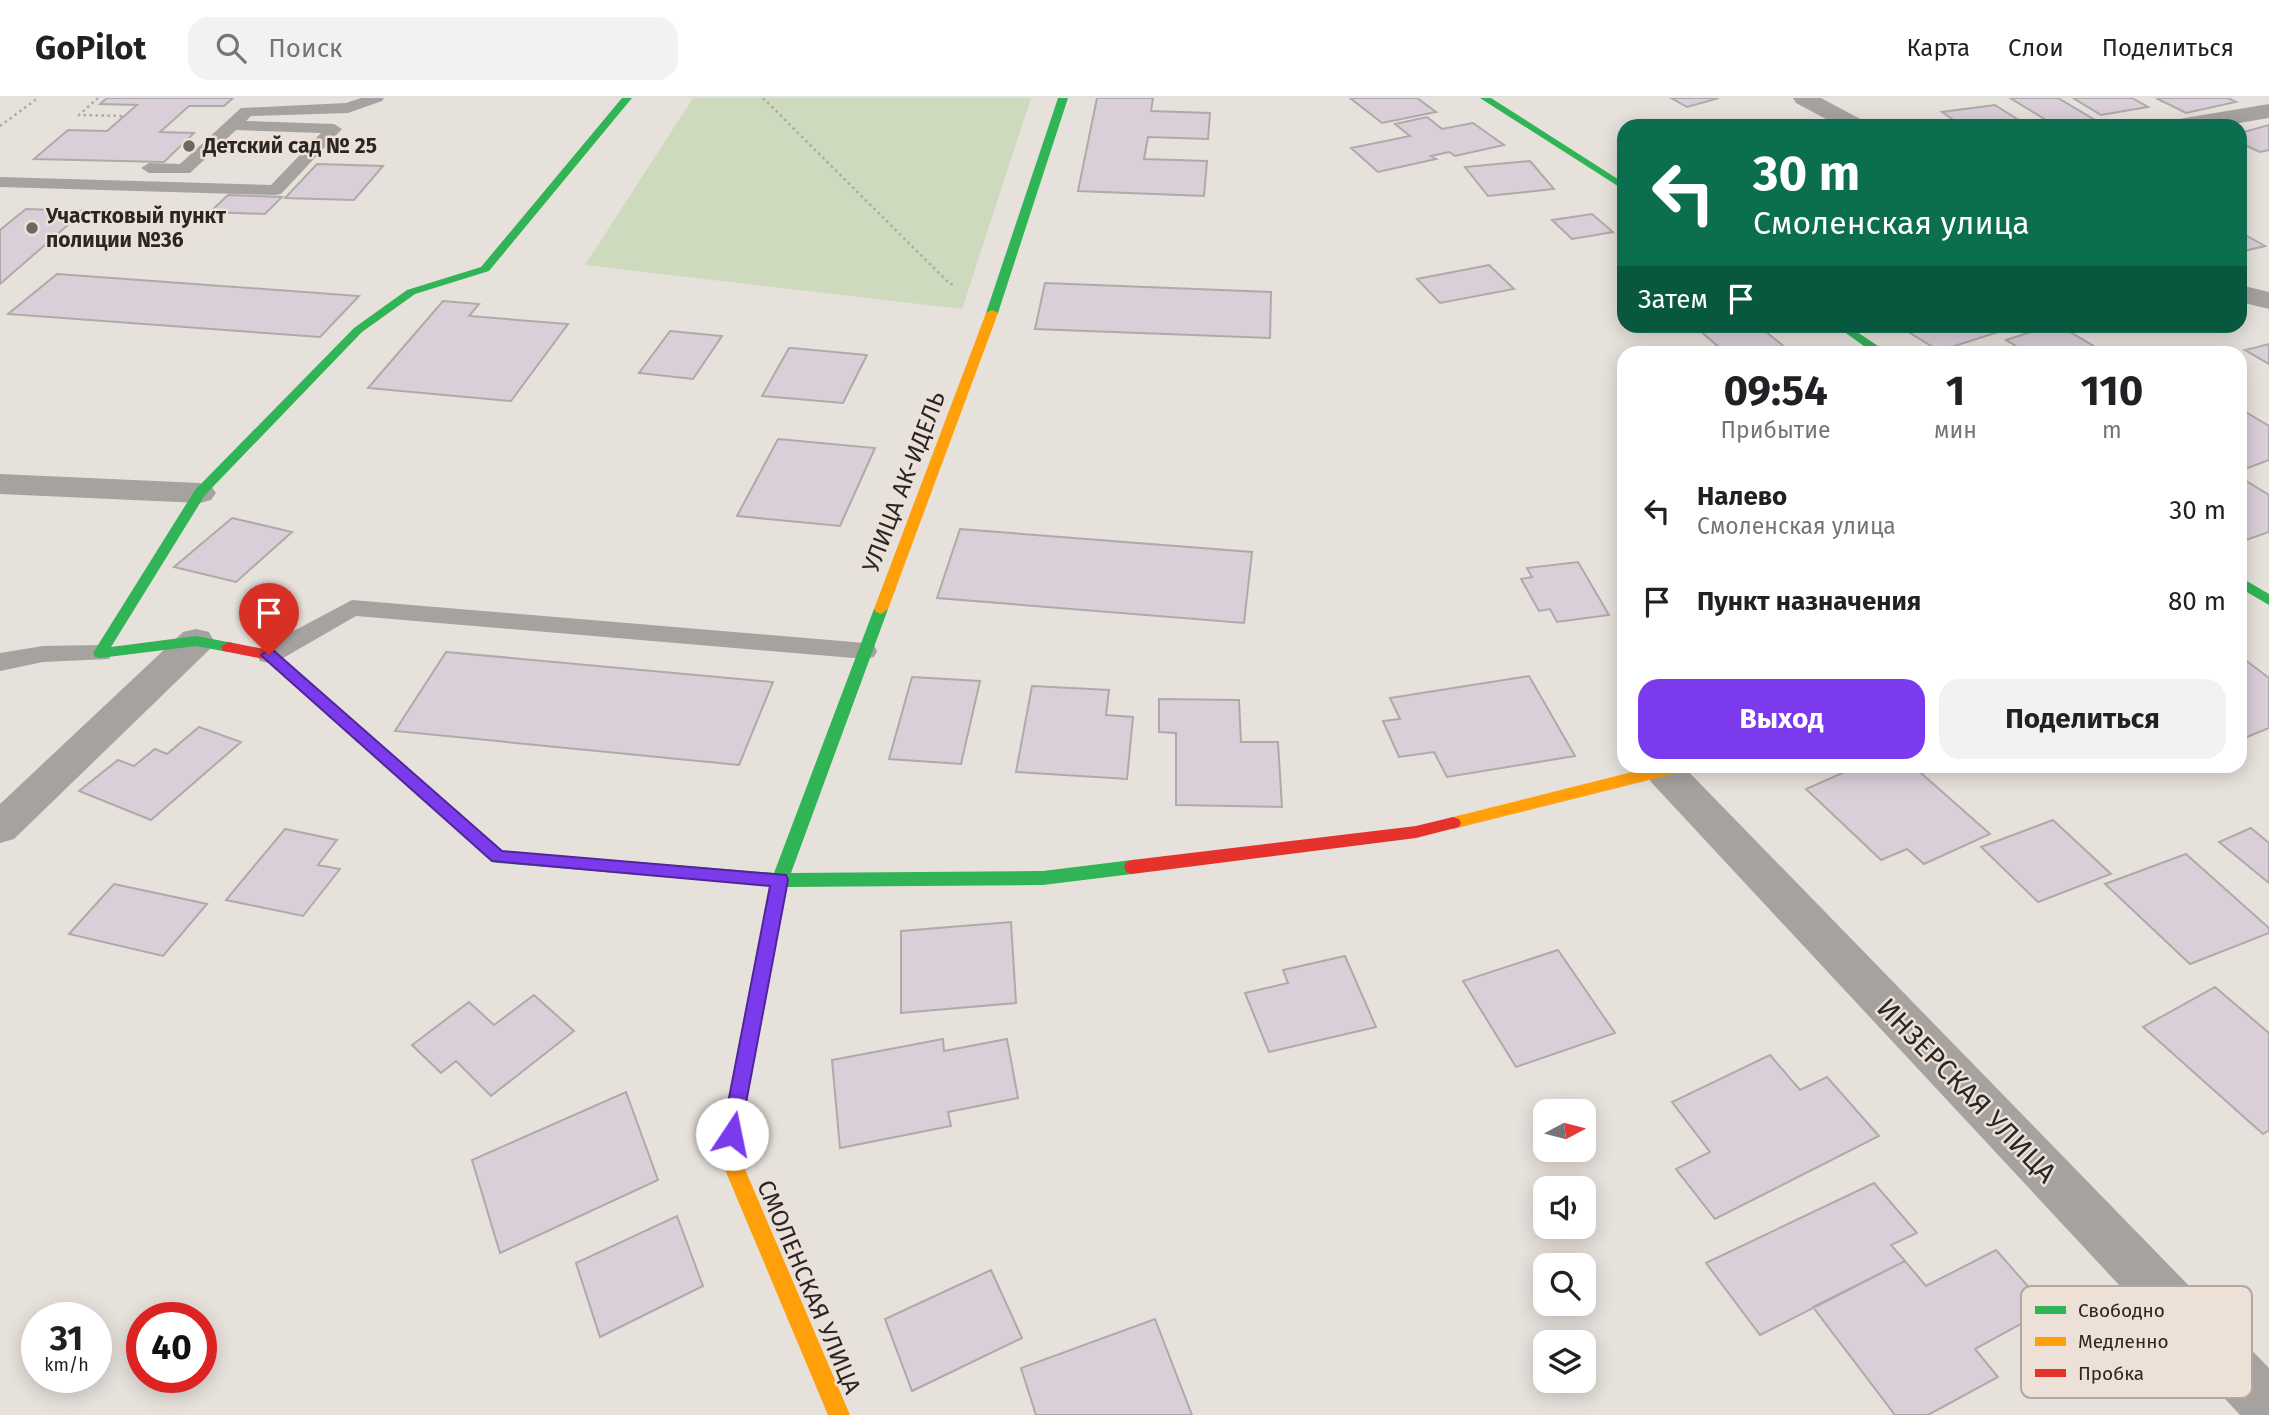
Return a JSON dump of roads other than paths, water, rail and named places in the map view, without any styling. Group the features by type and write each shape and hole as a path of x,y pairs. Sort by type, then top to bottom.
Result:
{"street":[{"path":"100,653 200,493 358,330 411,292 485,269 627,98"},
{"name":"УЛИЦА АК-ИДЕЛЬ","path":"780,880 995,303 1063,98"},
{"path":"1485,98 1617,183"},
{"path":"1804,98 1843,119"},
{"path":"2221,119 2269,111"},
{"path":"2247,295 2269,301"},
{"path":"1852,333 1872,346"},
{"path":"0,484 200,493"},
{"path":"2247,586 2269,600"},
{"path":"100,653 196,641 269,655 498,857 780,880 1043,878 1416,832 1657,773"},
{"path":"0,828 196,641"},
{"name":"ИНЗЕРСКАЯ УЛИЦА","path":"1677,773 2156,1286"},
{"name":"СМОЛЕНСКАЯ УЛИЦА","path":"780,880 728,1153 839,1415"},
{"name":"ИНЗЕРСКАЯ УЛИЦА","path":"2252,1389 2269,1407"}],"lane":[{"path":"129,168 184,169 247,111 348,108 376,98"},
{"path":"0,181 275,190 334,129 232,124"},
{"path":"0,181 19,166 46,166"},
{"path":"269,655 352,608 865,651"},
{"path":"0,662 43,654 100,653"}],"place":[{"name":"Детский сад № 25","path":"189,146"},
{"name":"Участковый пункт полиции №36","path":"32,228"}]}
